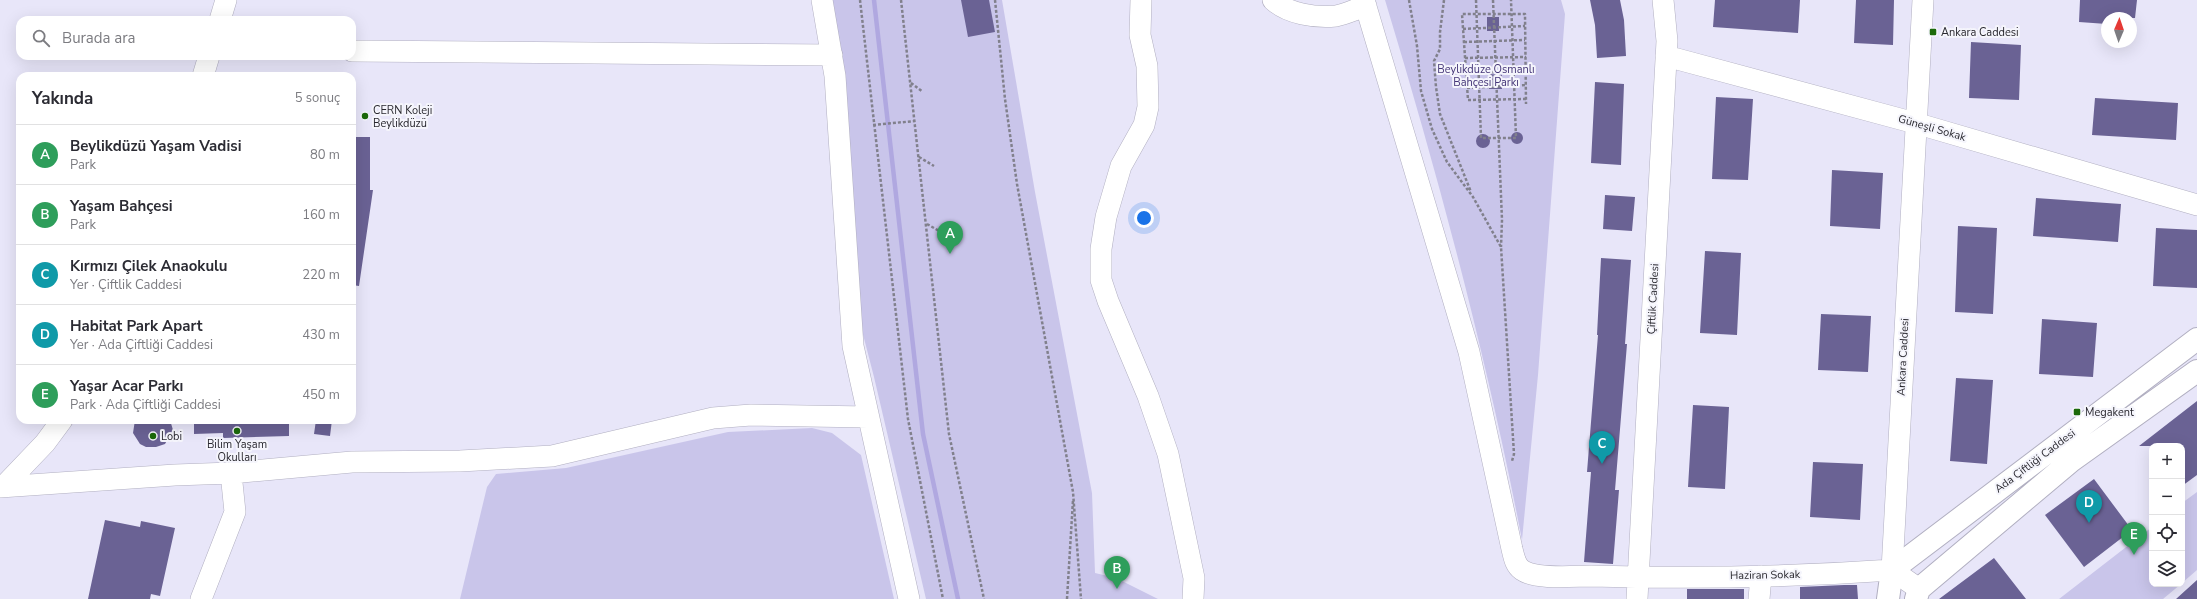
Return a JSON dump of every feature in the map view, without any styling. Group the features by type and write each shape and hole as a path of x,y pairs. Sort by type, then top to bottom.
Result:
{"main road":[{"name":"Ada Çiftliği Caddesi","path":"1892,570 2197,339"},
{"name":"Ada Çiftliği Caddesi","path":"1918,594 2071,461 2197,371"},
{"path":"1888,599 1892,570"}],"street":[{"path":"221,16 226,0"},
{"path":"822,0 832,55 853,346 909,599"},
{"path":"1141,0 1140,35 1147,66 1148,107 1144,125 1121,166 1106,218 1101,249 1101,280 1108,302 1148,396 1168,454 1194,578 1193,599"},
{"path":"1273,0 1282,8 1308,15 1336,16 1365,3"},
{"name":"Çiftlik Caddesi","path":"1637,599 1667,41 1663,0"},
{"name":"Ankara Caddesi","path":"1892,570 1915,123 1923,0"},
{"name":"Haziran Sokak","path":"1365,3 1469,352 1515,561 1523,570 1538,575 1638,577 1761,576 1892,570"},
{"path":"356,51 832,55"},
{"name":"Güneşli Sokak","path":"1666,56 1915,123 2197,204"},
{"path":"204,72 208,60"},
{"path":"2,486 231,473 352,462 460,461 552,456 714,418 751,415 868,416"},
{"path":"2,486 45,442 59,424"},
{"path":"201,599 235,512 231,473"},
{"path":"1892,570 1918,594"},
{"path":"1759,599 1761,576"}],"path":[{"path":"860,0 873,125 908,419 943,599"},
{"path":"901,0 950,434 984,599"},
{"path":"995,0 1005,99 1017,184 1073,492 1081,599"},
{"path":"1409,0 1418,46 1421,91 1432,129 1447,162 1473,196"},
{"path":"1444,0 1440,32 1440,49 1434,61 1440,114 1473,196 1501,247"},
{"path":"1476,0 1481,138 1516,138 1510,0"},
{"path":"1493,0 1502,220 1501,247 1514,454 1511,467"},
{"path":"1526,99 1468,100 1462,14 1525,14 1527,71 1526,104"},
{"path":"1463,29 1525,26"},
{"path":"1464,42 1526,40"},
{"path":"1465,58 1526,57"},
{"path":"1466,73 1527,71"},
{"path":"910,83 923,92"},
{"path":"1467,88 1527,85"},
{"path":"873,125 915,121"},
{"path":"919,156 934,166"},
{"path":"926,224 941,232"},
{"path":"1067,599 1073,492"}],"green space":[{"path":"830,0 1002,0 1035,192 1092,493 1095,573 1116,578 1158,599 926,599 858,315"},
{"name":"Beylikdüze Osmanlı Bahçesi Parkı","path":"1385,0 1561,0 1565,14 1538,375 1522,540 1478,336 1461,268"},
{"path":"812,428 832,433 861,455 894,599 460,599 487,487 496,474 566,468 728,432"},
{"path":"2197,492 2197,570 2185,580 2185,515 2185,501"},
{"path":"2149,529 2149,587 2177,587 2163,599 2059,599"}],"building":[{"path":"961,0 989,0 995,32 968,37"},
{"path":"1590,0 1620,0 1624,20 1626,56 1597,58 1595,25"},
{"path":"1715,0 1800,0 1798,33 1713,27"},
{"path":"1856,0 1894,0 1893,45 1854,43"},
{"path":"2080,0 2137,0 2136,12 2101,12 2101,24 2079,22"},
{"path":"1487,17 1499,17 1499,31 1487,31"},
{"path":"1971,42 2021,45 2019,100 1969,98"},
{"path":"1489,74 1502,75 1502,89 1489,89"},
{"path":"1595,82 1624,84 1621,165 1591,163"},
{"path":"1716,97 1753,99 1748,180 1712,179"},
{"path":"2095,98 2178,103 2176,140 2092,135"},
{"path":"1515,132 1519,132 1523,138 1519,144 1515,144 1511,140 1511,136"},
{"path":"1480,134 1486,134 1490,138 1490,144 1486,148 1480,148 1476,144 1476,138"},
{"path":"356,137 370,137 370,190 373,190 359,286 356,286"},
{"path":"1832,170 1883,173 1880,229 1830,226"},
{"path":"1605,195 1635,197 1632,231 1603,229"},
{"path":"2036,198 2121,204 2118,242 2033,236"},
{"path":"1958,226 1997,228 1993,314 1955,312"},
{"path":"2156,228 2197,230 2197,288 2153,286"},
{"path":"1705,251 1741,253 1737,335 1700,333"},
{"path":"1601,258 1631,260 1625,344 1627,344 1615,490 1619,490 1613,564 1584,562 1591,472 1587,472 1598,335"},
{"path":"1821,314 1871,316 1868,372 1818,370"},
{"path":"2042,319 2097,323 2093,377 2039,374"},
{"path":"1956,378 1993,380 1987,464 1950,461"},
{"path":"2197,401 2197,475 2185,484 2185,443 2149,443 2149,446 2139,446"},
{"path":"1693,405 1729,407 1725,489 1688,487"},
{"name":"Lobi","path":"134,424 171,424 173,430 165,444 156,447 146,447 140,444 133,433"},
{"path":"194,424 289,424 289,436 223,438 223,433 194,434"},
{"path":"315,424 332,424 330,436 314,434"},
{"path":"1813,462 1863,464 1860,520 1810,517"},
{"path":"2094,479 2132,530 2084,567 2045,515"},
{"path":"105,520 140,527 141,521 175,528 160,596 151,594 150,599 88,599"},
{"path":"1994,558 2026,599 1939,599"},
{"path":"2197,580 2197,599 2176,599"},
{"path":"1857,585 1858,599 1800,599 1800,587"},
{"path":"1687,589 1744,589 1744,599 1687,599"}],"waterway":[{"path":"874,0 923,434 958,599"}],"place":[{"name":"Ankara Caddesi","path":"1933,32"},
{"name":"CERN Koleji Beylikdüzü","path":"365,116"},
{"name":"Beylikdüzü Yaşam Vadisi","path":"950,254"},
{"name":"Megakent","path":"2077,412"},
{"name":"Bilim Yaşam Okulları","path":"237,431"},
{"name":"Lobi","path":"153,436"},
{"name":"Kırmızı Çilek Anaokulu","path":"1602,464"},
{"name":"Habitat Park Apart","path":"2089,523"},
{"name":"Yaşar Acar Parkı","path":"2134,555"},
{"name":"Yaşam Bahçesi","path":"1117,589"}]}
